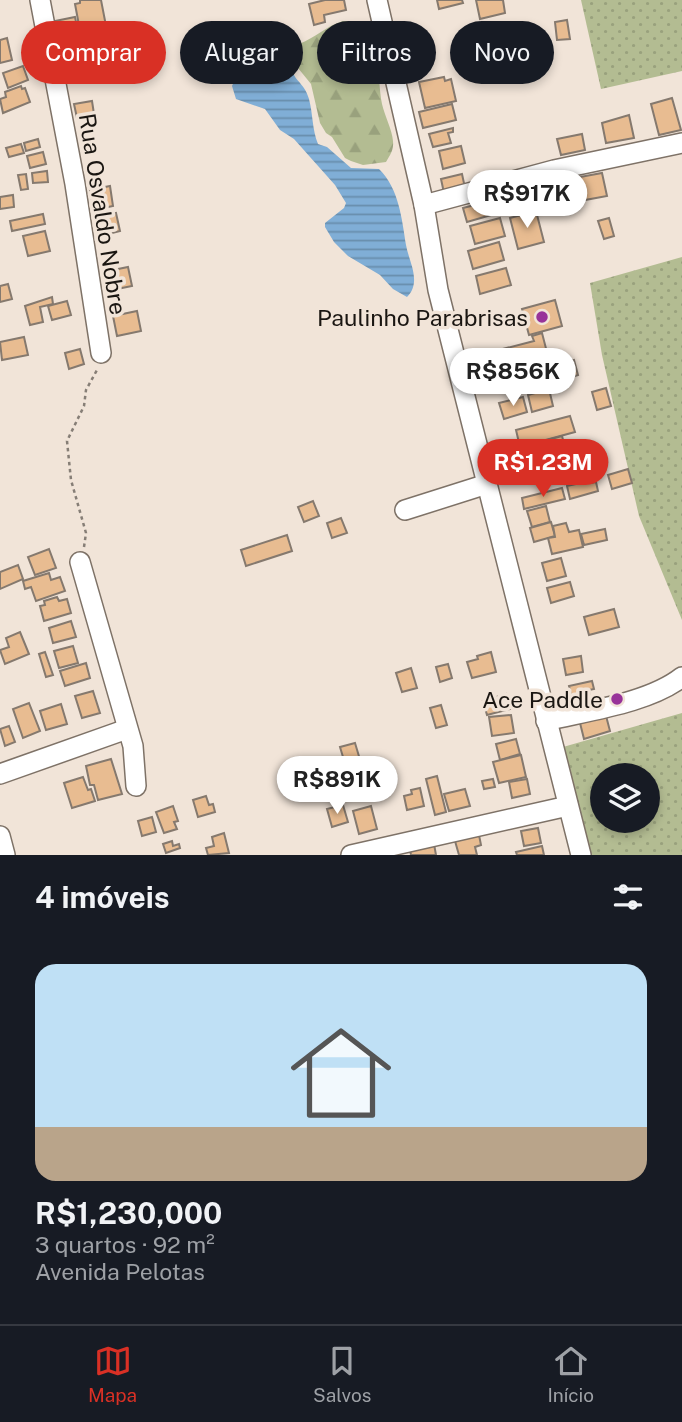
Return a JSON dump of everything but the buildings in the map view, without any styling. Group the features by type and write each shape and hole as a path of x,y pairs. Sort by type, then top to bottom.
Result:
{"street":[{"name":"Rua Osvaldo Nobre","path":"40,0 75,184 101,353"},
{"path":"377,0 424,205 438,290 580,855"},
{"path":"424,205 555,170 682,143"},
{"path":"405,510 487,484"},
{"path":"80,562 133,746 136,786"},
{"path":"546,721 627,700 670,686 682,677"},
{"path":"0,774 127,729"},
{"path":"351,855 568,806"},
{"path":"0,836 5,855"}],"path":[{"path":"80,562 79,556 85,545 86,533 71,480 67,441 83,406 86,390 100,363 101,353"}],"green space":[{"path":"581,0 682,0 682,71 601,89"},
{"path":"317,35 317,84 380,84 382,104 393,141 386,162 363,165 351,161 345,158 332,137 326,133 320,123 311,84 303,74 303,42"},
{"path":"682,257 682,620 639,516 602,355 590,283"},
{"path":"682,713 682,855 591,855 563,747"}],"water":[{"path":"301,84 309,99 318,144 327,147 351,168 379,169 386,177 398,205 413,272 414,285 407,297 393,289 380,275 348,256 334,242 325,223 344,208 346,203 335,185 294,139 280,130 265,109 236,99 232,86"}],"place":[{"name":"Paulinho Parabrisas","path":"542,317"},
{"name":"Ace Paddle","path":"617,699"}]}
